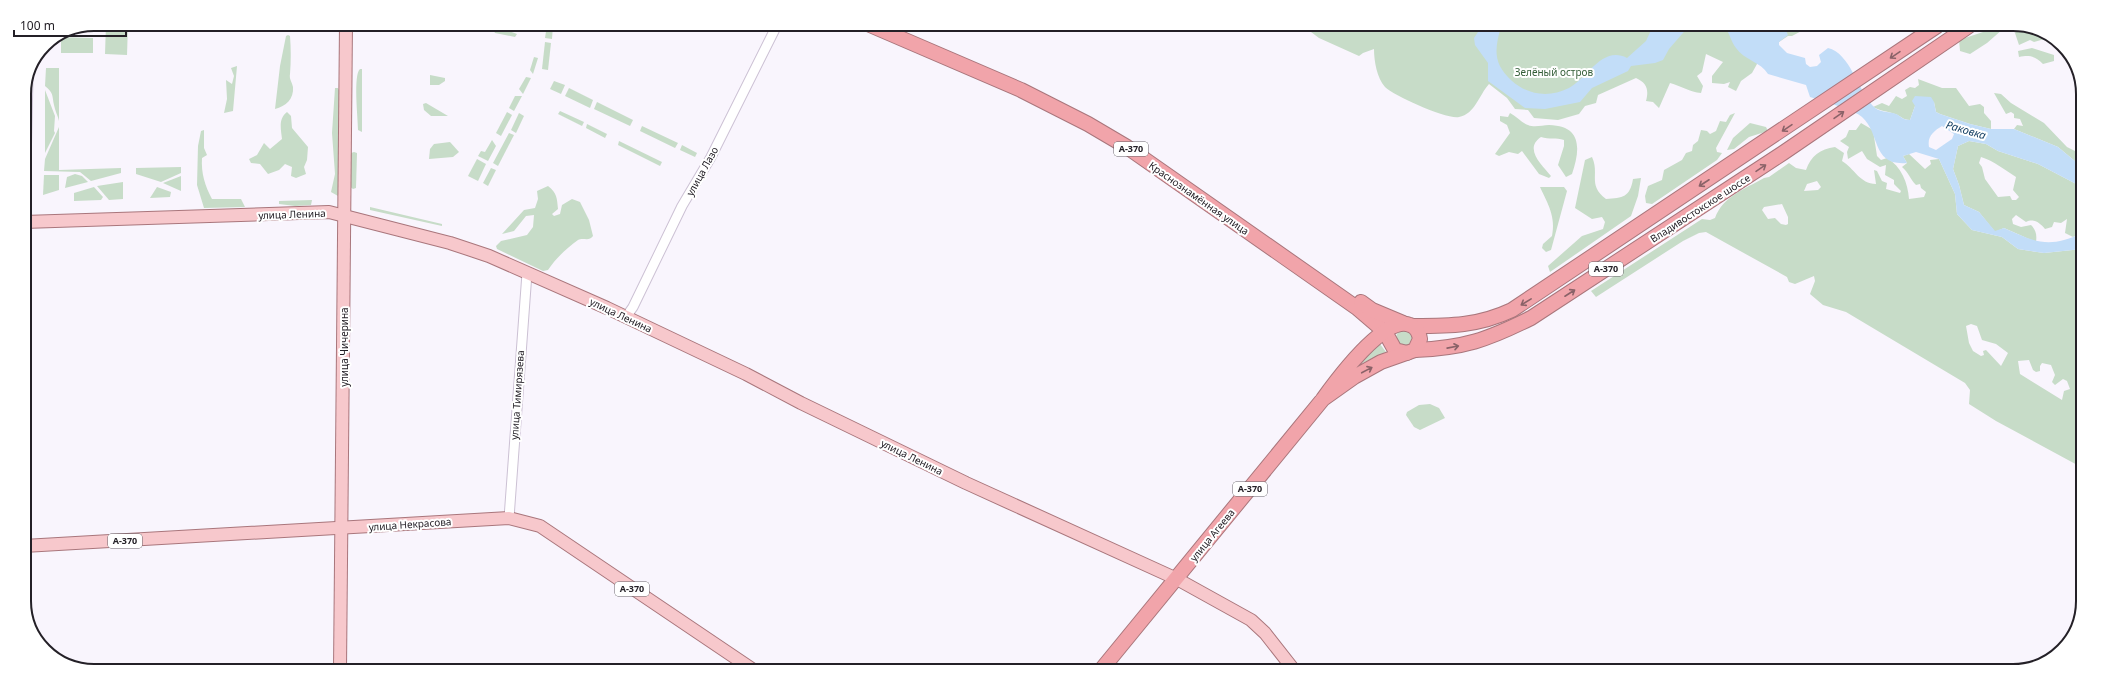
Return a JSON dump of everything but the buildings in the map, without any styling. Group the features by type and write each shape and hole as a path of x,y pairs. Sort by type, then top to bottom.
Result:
{"highway":[{"name":"Краснознамённая улица","path":"885,31 1021,90 1053,101 1127,147 1357,308 1385,332"},
{"name":"Краснознамённая улица","path":"902,31 1114,130 1372,310 1408,325"},
{"name":"Владивостокское шоссе","path":"1408,325 1472,324 1497,317 1512,310 1931,31"},
{"name":"Владивостокское шоссе","path":"1411,351 1447,348 1475,343 1524,321 1734,186 1961,31"},
{"path":"1724,170 1733,178 1734,186"},
{"name":"А-370","path":"1408,325 1396,325 1385,332 1395,350 1411,351"},
{"path":"1408,325 1419,333 1420,339 1411,351"},
{"name":"улица Агеева","path":"1106,664 1177,579 1323,399 1339,377 1372,340 1385,332"},
{"name":"улица Агеева","path":"1323,399 1354,377 1381,362 1411,351"}],"main road":[{"name":"улица Чичерина","path":"340,664 346,217 346,31"},
{"name":"улица Ленина","path":"31,222 329,212 450,243 489,256 626,317 966,483 1177,579 1251,620 1265,633 1289,664"},
{"name":"улица Некрасова","path":"31,546 342,529 509,518 540,526 745,664"}],"street":[{"name":"улица Лазо","path":"626,317 633,307 682,206 711,157 774,31"},
{"name":"улица Тимирязева","path":"509,518 527,273"}],"green space":[{"path":"106,31 128,31 127,55 105,54"},
{"path":"494,31 509,31 517,34 515,37 495,33"},
{"path":"546,31 553,31 552,39 545,38"},
{"name":"Зелёный остров","path":"1310,31 1802,31 1792,36 1788,36 1779,42 1779,45 1757,64 1752,73 1741,81 1736,91 1728,87 1730,82 1724,84 1712,83 1712,76 1723,62 1706,54 1702,72 1697,76 1703,86 1701,93 1670,83 1659,108 1653,102 1646,101 1646,87 1643,82 1636,78 1598,95 1596,103 1585,106 1579,114 1558,120 1534,118 1528,110 1515,109 1507,98 1489,84 1469,112 1459,117 1444,115 1399,96 1385,87 1376,69 1374,49 1359,56 1319,38"},
{"path":"2001,31 1987,43 1970,54 1960,51 1959,40 1983,32"},
{"path":"2016,31 2029,33 2043,39 2034,42 2030,40 2019,45 2015,33"},
{"path":"286,36 290,36 291,55 290,79 293,91 291,98 286,104 275,109 280,66"},
{"path":"68,37 93,38 93,53 61,53 61,41"},
{"path":"545,42 551,43 548,70 542,69"},
{"path":"2032,48 2054,55 2054,61 2043,64 2032,57 2019,57 2018,51"},
{"path":"534,57 538,58 533,74 530,70"},
{"path":"237,66 233,111 224,113 227,99 226,80 232,84 234,76 231,68"},
{"path":"46,68 59,68 59,121 52,95 45,86"},
{"path":"360,69 362,69 362,132 358,130 356,97 357,79"},
{"path":"430,75 445,78 445,81 439,85 430,85"},
{"path":"526,77 531,78 523,94 519,89"},
{"path":"1918,79 1942,88 1956,88 1969,106 1980,104 1984,107 1984,113 1991,121 1991,129 1940,114 1936,112 1934,102 1915,106 1910,120 1873,107 1882,103 1889,106 1896,96 1902,99 1907,96 1905,90 1910,87 1915,88 1919,85"},
{"path":"554,81 565,85 561,94 550,89"},
{"path":"335,88 338,88 340,92 340,194 338,196 331,192 335,174 332,133"},
{"path":"569,88 593,100 590,108 565,96"},
{"path":"45,90 55,116 55,133 45,153"},
{"path":"1994,93 2001,94 2011,103 2044,123 2067,147 2076,152 2076,162 2058,147 2014,129 2017,125 2023,126 2020,119 2014,118 2014,114 2011,112 2006,114"},
{"path":"515,96 522,96 514,111 509,108"},
{"path":"597,102 633,120 630,126 594,109"},
{"path":"426,103 448,116 431,116 424,110 423,104"},
{"path":"560,111 584,122 582,126 558,114"},
{"path":"287,112 291,116 292,128 308,147 307,160 304,167 306,174 296,178 291,176 292,167 285,164 279,170 268,174 260,164 251,163 249,159 257,155 264,143 270,149 282,139 281,121"},
{"path":"507,112 512,115 501,136 496,133"},
{"path":"519,113 524,116 516,133 511,130"},
{"path":"1510,113 1528,125 1560,126 1568,130 1576,141 1577,148 1577,156 1572,174 1566,177 1558,165 1564,146 1564,140 1561,139 1541,137 1536,142 1534,147 1536,157 1551,176 1549,178 1539,174 1522,151 1518,154 1509,152 1499,156 1495,154 1510,133 1507,125 1500,121 1500,116 1508,117"},
{"path":"1735,113 1716,148 1717,152 1722,153 1717,160 1652,204 1646,203 1645,196 1648,186 1662,180 1664,170 1682,160 1686,153 1692,151 1693,145 1698,141 1701,130 1707,131 1710,134 1716,131 1720,121 1726,122 1730,115"},
{"path":"1750,123 1766,127 1768,131 1749,137 1734,149 1727,150 1733,138"},
{"path":"1861,123 1873,130 1877,156 1881,160 1887,158 1892,161 1900,170 1907,187 1909,199 1924,197 1926,192 1921,188 1920,184 1916,185 1902,167 1907,163 1903,156 1909,154 1925,169 1931,164 1930,160 1939,159 1955,194 1957,214 1972,230 2002,237 2018,249 2044,253 2076,250 2076,464 1996,421 1969,404 1970,390 1965,383 1846,312 1823,305 1810,294 1815,281 1814,276 1795,284 1789,282 1787,277 1706,232 1699,233 1683,241 1596,297 1591,291 1702,219 1710,220 1715,218 1723,204 1735,194 1764,178 1769,177 1789,163 1796,168 1806,170 1813,157 1825,149 1835,147 1844,153 1842,161 1861,179 1876,184 1874,170 1877,171 1882,181 1887,183 1886,189 1900,193 1901,191 1894,184 1894,180 1885,175 1886,165 1880,167 1867,159 1862,151 1848,159 1847,152 1849,147 1840,141 1846,137 1849,130 1856,130","holes":["1817,181 1821,187 1818,190 1804,191 1807,184","1782,204 1788,217 1788,224 1786,225 1781,224 1775,218 1768,219 1762,210 1764,207","1971,324 1977,326 1982,340 1996,344 2008,353 2001,366 1986,350 1983,351 1984,355 1981,356 1973,351 1969,343 1966,326","2029,360 2033,370 2036,372 2040,371 2040,366 2042,363 2051,365 2055,375 2052,382 2055,385 2063,379 2067,381 2070,389 2064,391 2062,400 2020,374 2018,361"]},
{"path":"587,124 607,134 605,138 586,128"},
{"path":"642,126 678,143 675,148 640,131"},
{"path":"59,127 59,170 121,168 121,173 91,181 80,172 44,171 45,159"},
{"path":"204,130 204,148 207,155 202,158 202,169 205,184 212,199 241,199 245,207 204,208 197,185 198,146 201,131"},
{"path":"509,133 514,135 498,166 493,163"},
{"path":"492,140 496,146 488,161 478,156 481,151 485,152"},
{"path":"619,141 662,162 660,166 618,145"},
{"path":"1969,141 1986,144 1998,151 2038,164 2076,184 2076,236 2073,237 2065,233 2067,219 2061,223 2054,222 2052,227 2045,229 2037,222 2026,222 2016,215 2012,219 2013,224 2021,227 2031,225 2036,233 2036,242 2004,228 1995,232 1979,212 1964,205 1953,169 1958,146","holes":["1981,157 2016,177 2013,190 2019,197 2016,200 2012,200 2010,196 1998,197 1985,179 1982,167 1979,163"]},
{"path":"450,142 459,152 453,157 429,159 430,149 434,144"},
{"path":"682,145 697,153 695,157 680,150"},
{"path":"351,153 357,153 356,188 353,189 349,186"},
{"path":"1592,157 1595,169 1595,184 1600,194 1606,199 1617,198 1625,195 1630,190 1633,179 1641,178 1638,196 1631,216 1550,272 1548,266 1582,236 1603,229 1605,222 1602,217 1592,219 1575,208 1585,160"},
{"path":"477,159 486,164 478,181 468,176"},
{"path":"181,167 181,173 161,182 136,174 136,168"},
{"path":"491,168 496,170 488,186 483,183"},
{"path":"75,174 82,176 88,182 65,188 67,177"},
{"path":"44,175 59,175 59,190 43,195"},
{"path":"181,176 181,191 163,183"},
{"path":"123,182 123,199 109,200 97,186"},
{"path":"548,186 555,193 558,209 552,214 554,216 560,214 562,205 572,199 580,202 589,220 593,236 590,239 578,240 554,262 548,270 543,271 497,249 496,246 501,241 527,235 533,227 534,215 526,216 514,231 502,234 524,210 535,208 538,199 537,191"},
{"path":"94,187 103,197 101,200 74,201 74,193"},
{"path":"157,187 171,192 170,197 150,198"},
{"path":"1540,187 1564,187 1567,191 1551,250 1546,252 1542,248 1543,244 1552,236 1553,223 1546,199"},
{"path":"312,200 311,205 295,206 279,204 279,201"},
{"path":"370,207 442,224 442,226 370,210"},
{"path":"1404,330 1411,335 1412,338 1407,345 1404,346 1397,341 1396,338 1401,331"},
{"path":"1380,344 1386,352 1354,367"},
{"path":"1430,404 1439,408 1445,418 1420,430 1414,427 1406,415 1407,412 1419,405"}],"water":[{"path":"1479,31 1500,31 1497,42 1497,55 1501,68 1518,86 1539,94 1546,94 1561,91 1576,84 1602,59 1618,55 1627,58 1646,41 1651,31 1685,31 1669,49 1663,60 1655,63 1631,66 1628,71 1592,88 1580,102 1545,109 1525,108 1488,81 1488,63 1475,45 1474,38"},
{"name":"Раковка","path":"1727,31 1786,31 1788,35 1779,42 1779,45 1787,53 1805,58 1806,64 1810,67 1817,66 1821,62 1819,55 1828,48 1836,51 1848,64 1873,106 1881,111 1896,114 1904,119 1910,120 1915,106 1912,101 1915,96 1931,97 1934,102 1936,112 1940,114 1991,129 2014,129 2058,147 2076,162 2076,184 2038,164 1998,151 1986,144 1969,141 1958,146 1953,169 1964,205 1979,212 1995,231 2004,228 2042,242 2060,241 2076,236 2076,250 2044,253 2018,249 2002,237 1972,230 1957,214 1955,194 1939,159 1916,152 1903,156 1907,163 1896,163 1887,159 1878,148 1868,124 1858,114 1810,97 1806,85 1768,74 1765,70 1739,52 1734,46","holes":["1942,126 1954,134 1952,139 1936,150 1929,147 1930,137"]}]}
